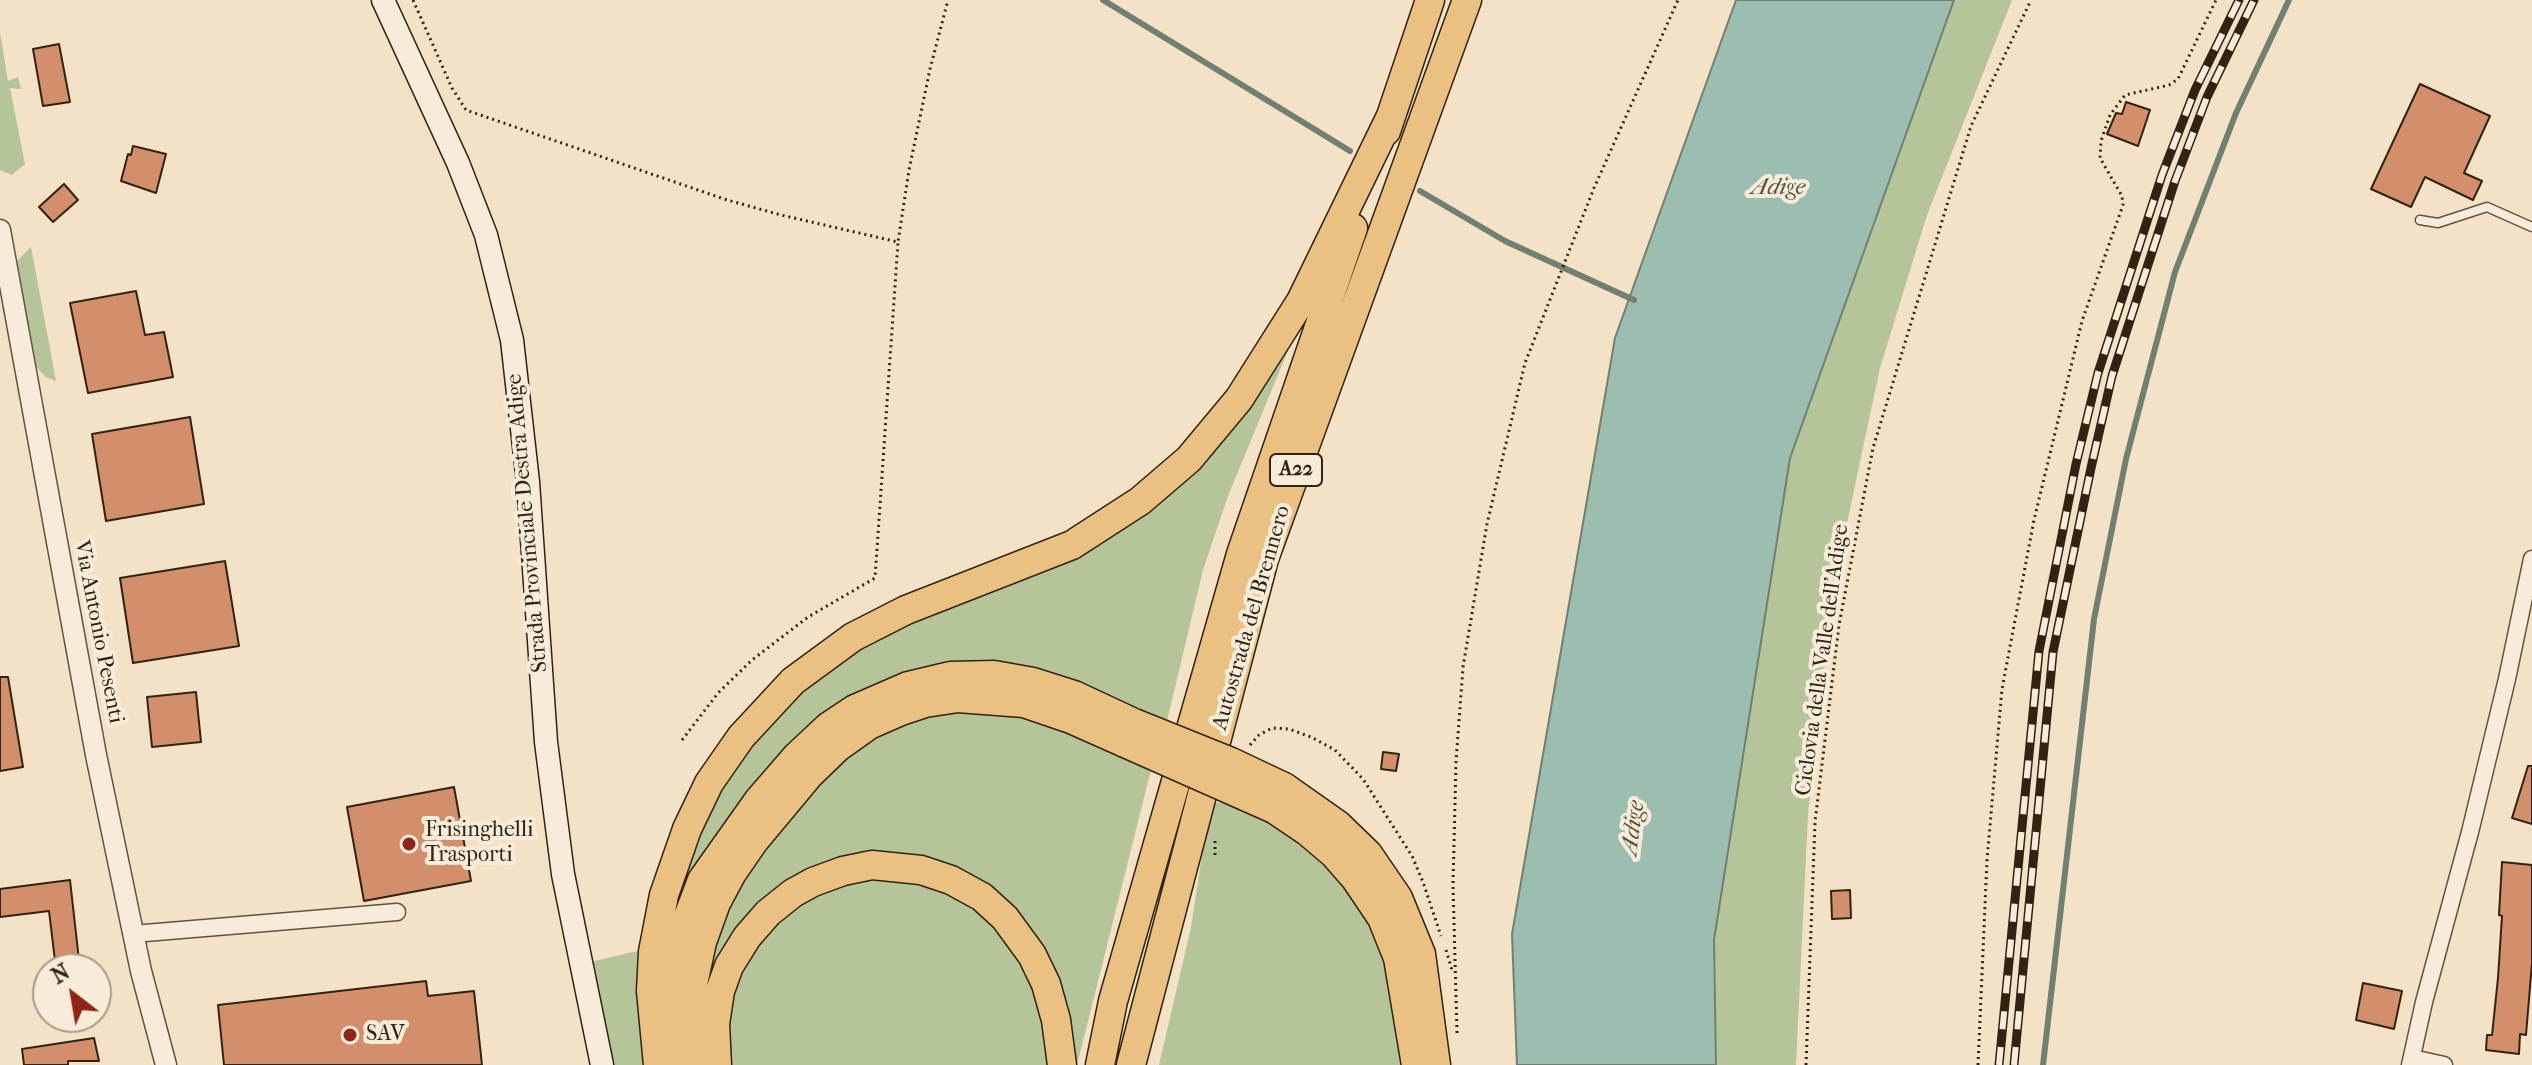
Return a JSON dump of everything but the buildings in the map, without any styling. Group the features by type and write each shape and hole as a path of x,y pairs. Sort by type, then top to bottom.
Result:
{"highway":[{"name":"Autostrada del Brennero","path":"1100,1065 1113,1001 1241,554 1430,0"},
{"name":"Autostrada del Brennero","path":"1131,1065 1264,559 1467,0"},
{"path":"658,1065 651,991 653,952 664,895 687,829 709,783 741,737 793,681 853,637 906,610 1072,545 1140,501 1189,459 1239,399 1301,301 1391,116"},
{"path":"678,1065 672,1009 677,959 682,933 702,880 758,801 797,756 828,727 855,709 908,686 950,676 994,675 1033,682 1074,695 1130,733"},
{"path":"699,1065 692,1018 693,984 702,942 716,903 754,841 809,775 838,747 869,725 925,703 958,698 1024,703 1071,719 1231,762 1279,798 1338,825 1368,854 1398,898 1421,954 1436,1065"},
{"path":"1279,798 1355,878 1382,918 1398,958 1416,1065"},
{"path":"717,1065 715,1024 720,991 729,966 747,937 768,913 793,893 843,871 872,865 921,870 951,880 982,897 1005,918 1032,955 1046,984 1056,1020 1062,1065"},
{"path":"1144,1065 1161,951"}],"main road":[{"name":"Strada Provinciale Destra Adige","path":"383,0 458,163 480,221 512,340 528,482 546,742 563,874 602,1065"}],"street":[{"name":"Via Antonio Pesenti","path":"0,230 96,755 133,934 165,1065"},
{"path":"2444,1065 2411,1062 2470,832 2532,559"},
{"path":"133,934 397,912"}],"lane":[{"path":"2420,220 2438,223 2487,207 2532,227"}],"path":[{"path":"413,0 452,88 466,110 724,199 898,242"},
{"path":"682,740 710,702 752,660 808,617 875,578 898,242 909,170 948,0"},
{"path":"1457,1034 1453,885 1456,762 1463,667 1487,524 1525,363 1594,188 1678,0"},
{"name":"Ciclovia della Valle dell'Adige","path":"1806,1065 1815,822 1839,625 1873,448 1971,126 2031,0"},
{"path":"1978,1065 1987,860 2002,689 2034,520 2082,321 2123,205 2122,196 2100,158 2101,141 2110,115 2125,95 2169,85 2178,79 2216,0"}],"shaded area":[{"path":"1954,0 2012,0 1927,215 1880,368 1834,584 1808,814 1796,1065 1716,1065 1714,940 1790,458"},
{"path":"0,33 8,81 18,77 21,89 10,88 25,164 12,175 0,170"},
{"path":"31,247 56,381 46,377 36,367 18,271 18,260"},
{"path":"1296,331 1228,496 1203,570 1167,721 1116,702 894,677 660,978 687,849 753,735 843,652 1094,541"},
{"path":"959,708 1035,718 1152,766 1077,1065 1071,1065 1065,1018 973,879 803,876 700,1033 700,993 734,888 834,764 889,726"},
{"path":"1235,800 1294,832 1330,863 1378,935 1394,981 1403,1065 1159,1065 1191,927 1210,804"},
{"path":"879,876 929,884 978,910 1000,931 1031,978 1045,1024 1050,1065 730,1065 725,1024 737,977 775,921 823,890"},
{"path":"646,949 650,1065 614,1065 590,962"}],"water":[{"name":"Adige","path":"1736,0 1954,0 1790,458 1714,940 1716,1065 1517,1065 1512,934 1615,338"}],"waterway":[{"path":"1103,0 1350,151"},
{"path":"2043,1065 2094,619 2126,459 2175,272 2236,113 2289,0"},
{"path":"1420,191 1505,241 1634,300"}],"railway":[{"path":"1999,1065 2039,651 2076,464 2098,373 2162,175 2195,90 2239,0"},
{"path":"2014,1065 2053,652 2091,468 2112,376 2175,181 2207,97 2254,0"}],"place":[{"name":"Frisinghelli Trasporti","path":"409,844"},
{"name":"SAV","path":"350,1035"}]}
